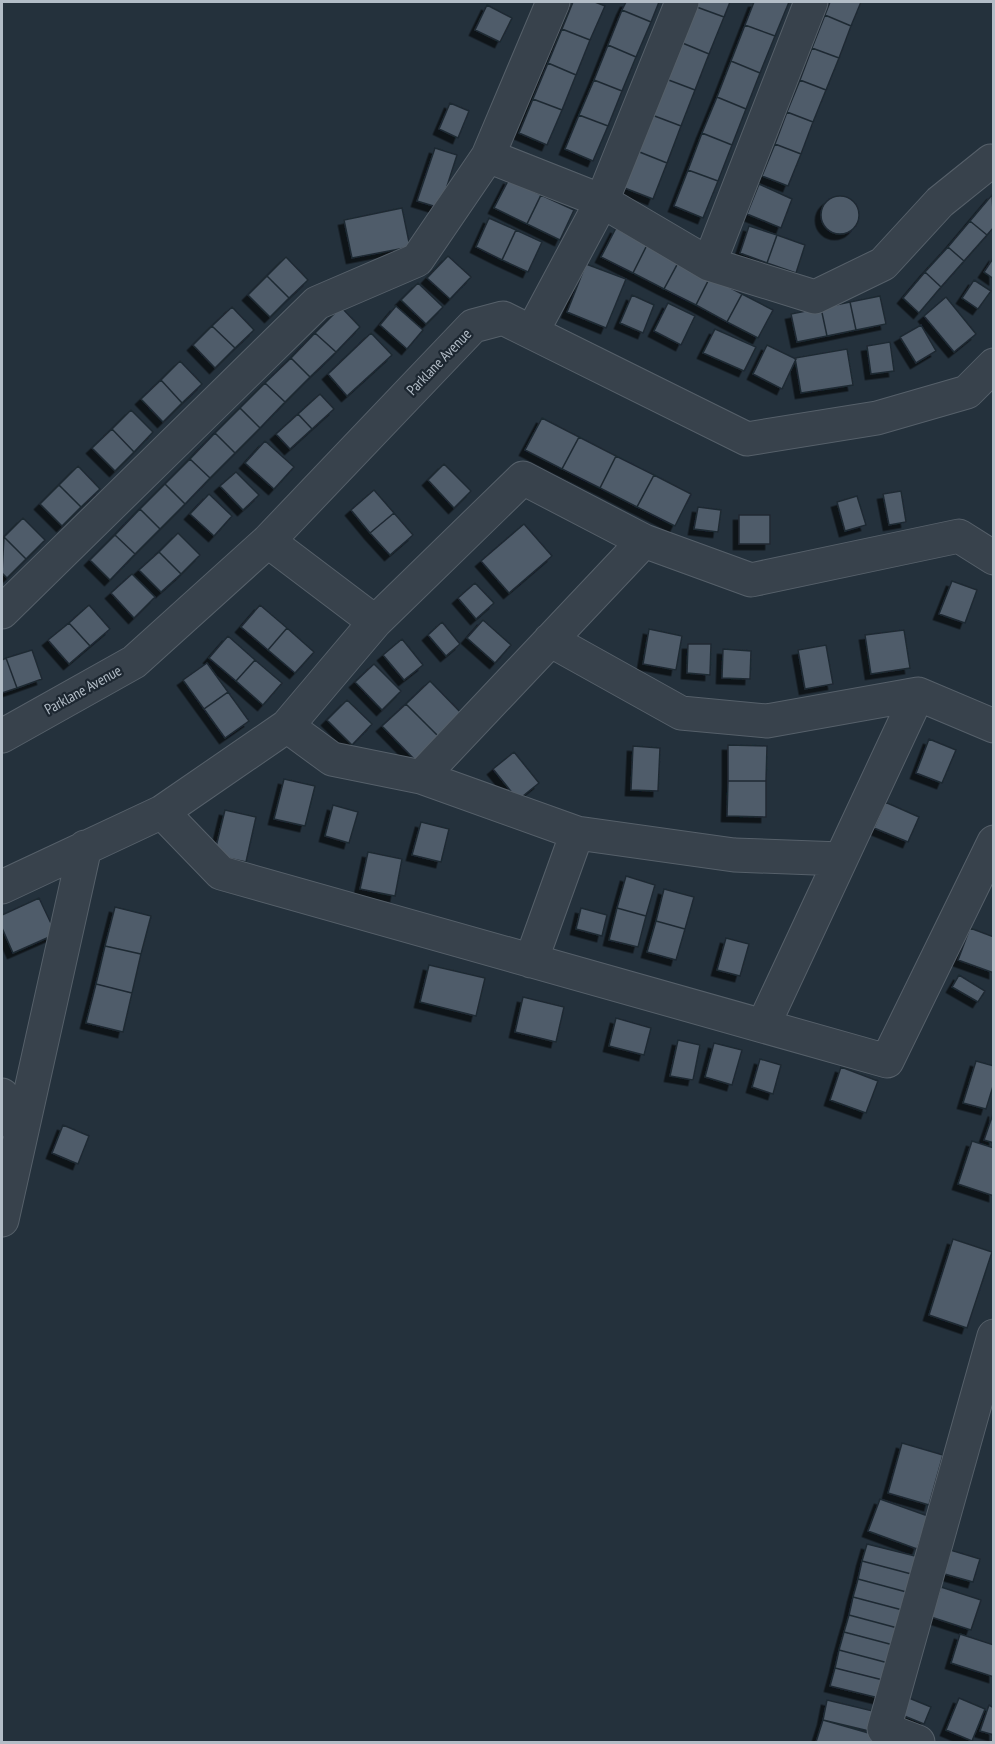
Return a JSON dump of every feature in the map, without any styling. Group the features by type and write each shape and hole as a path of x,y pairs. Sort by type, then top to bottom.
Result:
{"street":[{"path":"2,612 317,303 417,260 488,156 553,2"},
{"path":"532,332 602,201 682,2"},
{"path":"709,264 811,2"},
{"path":"488,156 602,201 709,264 815,297 884,264 940,202 991,161 993,162"},
{"name":"Parklane Avenue","path":"2,736 134,662 268,542 472,326 503,318 747,439 877,418 967,392 993,365"},
{"path":"2,887 162,812 287,726 375,622 523,478 644,541 751,580 959,536 993,558"},
{"path":"421,777 644,541"},
{"path":"268,542 375,622"},
{"path":"550,640 681,713 767,721 918,694 993,726"},
{"path":"764,1026 918,694"},
{"path":"287,726 332,759 421,777 577,833 734,855 841,859"},
{"path":"162,812 221,873 887,1061 993,842"},
{"path":"531,961 577,833"},
{"path":"2,1220 85,848"},
{"path":"2,1095 21,1135"},
{"path":"918,1743 884,1729 993,1336"}],"building":[{"path":"573,2 595,2 605,6 590,40 562,29"},
{"path":"626,2 659,2 651,22 622,10"},
{"path":"696,2 730,2 724,17 694,6"},
{"path":"754,2 789,2 775,36 745,25"},
{"path":"830,2 861,2 851,26 825,15"},
{"path":"487,5 512,18 500,42 475,30"},
{"path":"694,6 724,17 709,54 680,42"},
{"path":"622,10 651,22 636,57 608,45"},
{"path":"825,15 851,26 839,58 812,48"},
{"path":"745,25 775,36 760,73 731,61"},
{"path":"562,29 590,40 576,75 548,63"},
{"path":"680,42 709,54 695,90 666,79"},
{"path":"608,45 636,57 622,91 594,80"},
{"path":"812,48 839,58 826,90 800,80"},
{"path":"731,61 760,73 746,109 717,97"},
{"path":"548,63 576,75 562,110 533,99"},
{"path":"666,79 695,90 681,126 652,115"},
{"path":"594,80 622,91 608,126 579,115"},
{"path":"800,80 826,90 813,122 787,112"},
{"path":"717,97 746,109 732,145 702,133"},
{"path":"533,99 562,110 547,145 519,133"},
{"path":"450,103 469,111 458,138 439,129"},
{"path":"787,112 813,122 801,154 775,144"},
{"path":"579,115 608,126 593,161 565,149"},
{"path":"652,115 681,126 667,163 637,151"},
{"path":"702,133 732,145 718,181 688,170"},
{"path":"775,144 801,154 788,186 762,176"},
{"path":"435,148 457,155 440,208 417,201"},
{"path":"637,151 667,163 653,199 622,187"},
{"path":"688,170 718,181 703,218 674,206"},
{"path":"509,179 541,195 527,224 494,208"},
{"path":"759,184 792,199 781,228 747,214"},
{"path":"541,195 574,210 560,240 527,224"},
{"path":"992,195 994,227 987,235 970,221"},
{"path":"840,196 853,202 859,215 853,228 840,234 827,228 821,215 827,202"},
{"path":"402,208 410,247 352,258 344,220"},
{"path":"489,218 516,230 502,260 476,247"},
{"path":"970,221 987,235 964,261 948,247"},
{"path":"749,226 777,235 767,263 740,253"},
{"path":"616,228 647,245 633,273 601,257"},
{"path":"516,230 542,242 528,272 502,260"},
{"path":"777,235 805,245 796,273 767,263"},
{"path":"647,245 679,261 664,289 633,273"},
{"path":"948,247 964,261 941,287 925,272"},
{"path":"448,256 471,277 450,299 427,278"},
{"path":"286,257 308,280 289,298 267,276"},
{"path":"994,257 994,279 984,272"},
{"path":"679,261 710,277 696,305 664,289"},
{"path":"586,264 626,279 606,328 567,312"},
{"path":"925,272 941,287 919,313 903,298"},
{"path":"267,276 289,298 270,317 248,295"},
{"path":"710,277 742,294 727,322 696,305"},
{"path":"974,280 991,291 978,309 962,298"},
{"path":"418,283 443,307 426,324 401,300"},
{"path":"742,294 773,310 758,338 727,322"},
{"path":"632,295 654,305 643,333 620,323"},
{"path":"880,296 886,324 856,330 850,302"},
{"path":"946,297 976,334 954,352 924,316"},
{"path":"850,302 856,330 827,336 821,308"},
{"path":"668,303 695,316 681,345 654,331"},
{"path":"396,306 423,330 407,349 380,325"},
{"path":"232,307 254,330 235,348 212,326"},
{"path":"341,307 360,327 336,352 315,333"},
{"path":"821,308 827,336 797,342 791,314"},
{"path":"921,325 936,351 916,363 900,337"},
{"path":"212,326 235,348 215,368 193,345"},
{"path":"715,329 756,347 744,371 703,353"},
{"path":"315,333 336,352 310,377 291,358"},
{"path":"371,333 392,355 347,396 328,374"},
{"path":"890,342 894,371 871,374 867,346"},
{"path":"767,345 796,359 782,389 753,374"},
{"path":"847,349 853,385 801,393 795,358"},
{"path":"291,358 310,377 285,402 265,383"},
{"path":"180,361 202,384 182,403 161,380"},
{"path":"161,380 182,403 163,422 141,399"},
{"path":"265,383 285,402 260,428 240,408"},
{"path":"320,394 334,409 312,429 298,414"},
{"path":"240,408 260,428 235,453 215,433"},
{"path":"131,410 153,432 134,452 112,429"},
{"path":"298,414 312,429 290,449 276,434"},
{"path":"542,418 579,437 562,469 525,450"},
{"path":"112,429 134,452 115,471 92,448"},
{"path":"215,433 235,453 210,478 190,459"},
{"path":"579,437 616,456 600,488 562,469"},
{"path":"265,441 294,467 274,489 245,463"},
{"path":"616,456 654,475 637,507 600,488"},
{"path":"190,459 210,478 185,504 165,484"},
{"path":"444,464 471,491 454,508 428,480"},
{"path":"78,466 100,489 81,507 59,485"},
{"path":"236,472 259,495 243,510 220,486"},
{"path":"654,475 691,494 675,526 637,507"},
{"path":"165,484 185,504 160,529 140,509"},
{"path":"59,485 81,507 62,526 40,504"},
{"path":"374,490 394,513 370,533 351,510"},
{"path":"901,491 906,522 889,525 883,494"},
{"path":"209,494 232,516 214,536 190,514"},
{"path":"857,496 866,525 845,531 837,502"},
{"path":"698,507 721,510 718,532 694,529"},
{"path":"140,509 160,529 135,554 115,535"},
{"path":"394,513 413,535 390,555 370,533"},
{"path":"739,515 770,515 770,544 739,544"},
{"path":"23,518 45,540 26,559 4,537"},
{"path":"524,524 552,556 509,593 481,561"},
{"path":"178,533 200,555 181,574 159,552"},
{"path":"115,535 135,554 110,580 90,560"},
{"path":"4,537 26,559 7,578 2,573"},
{"path":"159,552 181,574 161,592 139,570"},
{"path":"132,574 155,597 134,618 111,593"},
{"path":"952,581 977,590 965,623 939,614"},
{"path":"475,583 494,603 476,619 458,598"},
{"path":"89,605 110,629 90,646 69,623"},
{"path":"260,605 287,628 268,650 241,627"},
{"path":"483,620 511,645 495,663 467,638"},
{"path":"442,622 460,644 446,656 428,635"},
{"path":"69,623 90,646 69,664 48,640"},
{"path":"287,628 314,652 295,673 268,650"},
{"path":"649,629 682,636 676,670 643,664"},
{"path":"904,630 910,668 871,674 865,635"},
{"path":"228,636 255,660 236,681 209,658"},
{"path":"402,639 423,665 404,680 383,655"},
{"path":"688,644 711,644 710,675 687,673"},
{"path":"826,645 833,684 805,689 798,650"},
{"path":"723,649 751,651 750,679 722,678"},
{"path":"32,650 42,679 17,688 6,658"},
{"path":"6,658 17,688 2,693 2,660"},
{"path":"255,660 282,683 263,705 236,681"},
{"path":"207,663 228,692 204,709 183,680"},
{"path":"374,664 401,691 382,710 355,682"},
{"path":"430,681 464,716 441,739 406,704"},
{"path":"228,692 249,721 225,738 204,709"},
{"path":"347,700 372,724 352,745 327,720"},
{"path":"406,704 441,739 417,762 382,726"},
{"path":"929,739 956,750 942,783 916,773"},
{"path":"728,745 767,746 766,781 728,781"},
{"path":"633,746 660,748 658,791 631,790"},
{"path":"514,752 539,783 518,800 493,769"},
{"path":"284,779 315,786 305,826 274,819"},
{"path":"728,781 766,781 766,817 727,816"},
{"path":"885,802 919,817 908,842 874,828"},
{"path":"333,805 358,812 349,843 325,836"},
{"path":"225,810 256,817 246,862 214,855"},
{"path":"421,822 449,829 441,862 412,855"},
{"path":"368,852 402,859 395,896 360,889"},
{"path":"626,876 655,885 646,916 617,908"},
{"path":"664,889 694,897 685,929 656,921"},
{"path":"39,898 56,934 13,953 2,928 2,915"},
{"path":"115,907 151,916 141,954 105,946"},
{"path":"581,908 607,915 602,936 576,929"},
{"path":"617,908 646,916 638,947 609,940"},
{"path":"656,921 685,929 676,960 647,952"},
{"path":"970,928 994,937 994,973 958,960"},
{"path":"726,938 749,944 740,976 717,970"},
{"path":"105,946 141,954 132,993 96,984"},
{"path":"429,965 485,978 476,1016 420,1002"},
{"path":"959,975 985,991 978,1002 952,987"},
{"path":"96,984 132,993 123,1032 86,1023"},
{"path":"523,997 564,1007 556,1042 515,1032"},
{"path":"616,1018 651,1028 644,1055 609,1046"},
{"path":"678,1040 700,1045 693,1080 670,1076"},
{"path":"714,1043 742,1050 732,1085 705,1077"},
{"path":"760,1059 781,1065 773,1094 752,1087"},
{"path":"976,1061 994,1066 994,1083 986,1109 963,1103"},
{"path":"841,1067 878,1081 866,1113 830,1100"},
{"path":"994,1111 994,1143 984,1140"},
{"path":"63,1125 89,1136 78,1164 52,1153"},
{"path":"972,1141 994,1148 994,1196 958,1184"},
{"path":"953,1239 992,1252 967,1328 929,1315"},
{"path":"902,1443 943,1455 929,1505 888,1493"},
{"path":"880,1499 928,1516 917,1549 868,1531"},
{"path":"867,1544 923,1558 919,1576 862,1561"},
{"path":"947,1549 980,1559 973,1582 941,1573"},
{"path":"862,1561 919,1576 914,1594 858,1579"},
{"path":"858,1579 914,1594 910,1612 853,1597"},
{"path":"941,1587 981,1600 971,1630 931,1617"},
{"path":"853,1597 910,1612 905,1630 849,1615"},
{"path":"849,1615 905,1630 901,1647 844,1632"},
{"path":"844,1632 901,1647 896,1665 839,1650"},
{"path":"960,1634 994,1645 994,1677 951,1663"},
{"path":"839,1650 896,1665 891,1682 835,1668"},
{"path":"835,1668 891,1682 887,1700 830,1686"},
{"path":"904,1696 931,1707 924,1724 897,1713"},
{"path":"959,1698 985,1709 972,1741 946,1730"},
{"path":"827,1700 873,1711 869,1731 823,1720"},
{"path":"989,1705 994,1708 994,1735 980,1731"},
{"path":"823,1720 879,1736 878,1742 816,1742"}]}
